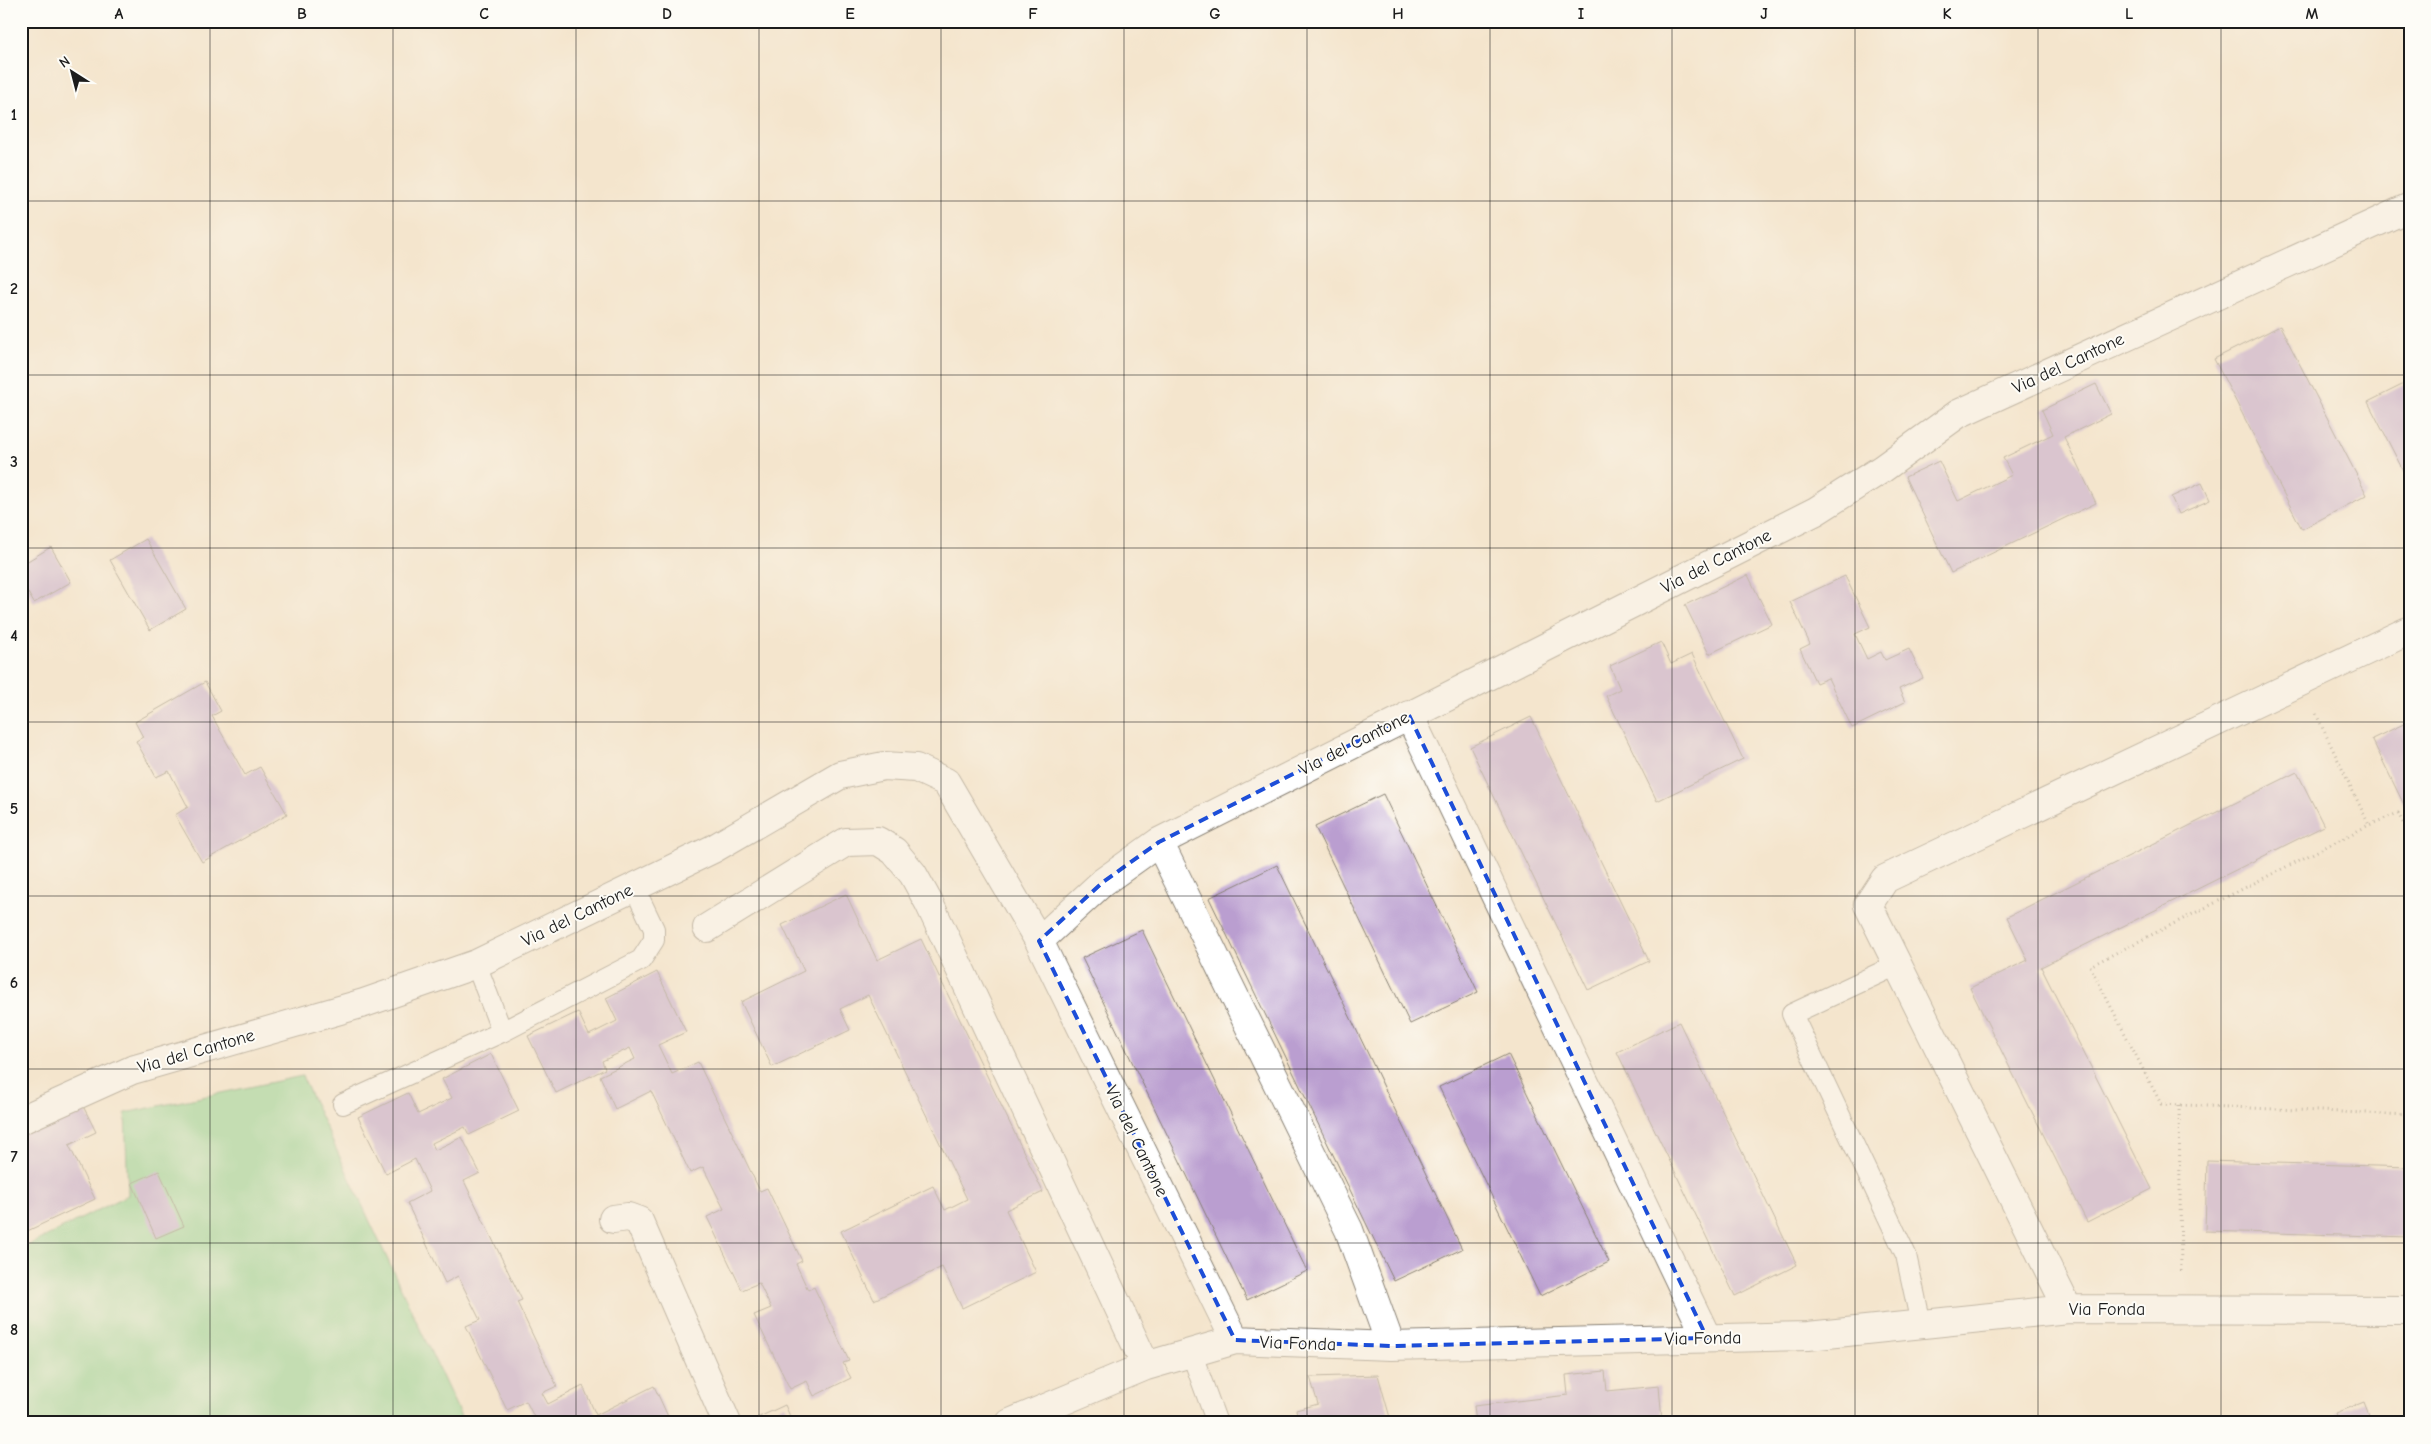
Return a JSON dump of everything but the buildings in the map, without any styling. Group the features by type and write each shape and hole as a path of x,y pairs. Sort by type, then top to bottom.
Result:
{"street":[{"name":"Via del Cantone","path":"1039,941 1103,882 1159,842 1816,511 1882,469 1958,414 2410,207"},
{"path":"2068,1309 1868,905 1885,879 2410,630"},
{"path":"1410,714 1707,1338"},
{"name":"Via del Cantone","path":"21,1120 132,1070 364,1003 476,964 713,849 840,774 884,766 916,768 946,782 1039,941 1236,1340"},
{"path":"707,928 846,842 878,840 894,851 913,874 929,903 1146,1366"},
{"path":"1159,842 1349,1230 1391,1346"},
{"path":"613,1219 628,1217 639,1221 727,1423"},
{"name":"Via Fonda","path":"1010,1423 1146,1366 1236,1340 1391,1346 1808,1336 2068,1309 2410,1310"}],"lane":[{"path":"343,1104 502,1032 641,960 654,940 654,929 634,887"},
{"path":"476,964 502,1032"},
{"path":"1897,965 1792,1014 1906,1255 1921,1324"},
{"path":"1192,1352 1217,1423"}],"path":[{"path":"2300,682 2369,825"},
{"path":"2410,836 2398,813 2369,825 2090,966 2162,1104 2410,1116"},
{"path":"2179,1105 2181,1310"}],"highlighted area":[{"path":"1409,715 1707,1338 1391,1346 1235,1340 1039,941 1103,882 1159,842"}],"green space":[{"path":"302,1076 464,1423 21,1423 21,1249 128,1195 125,1113"}]}
